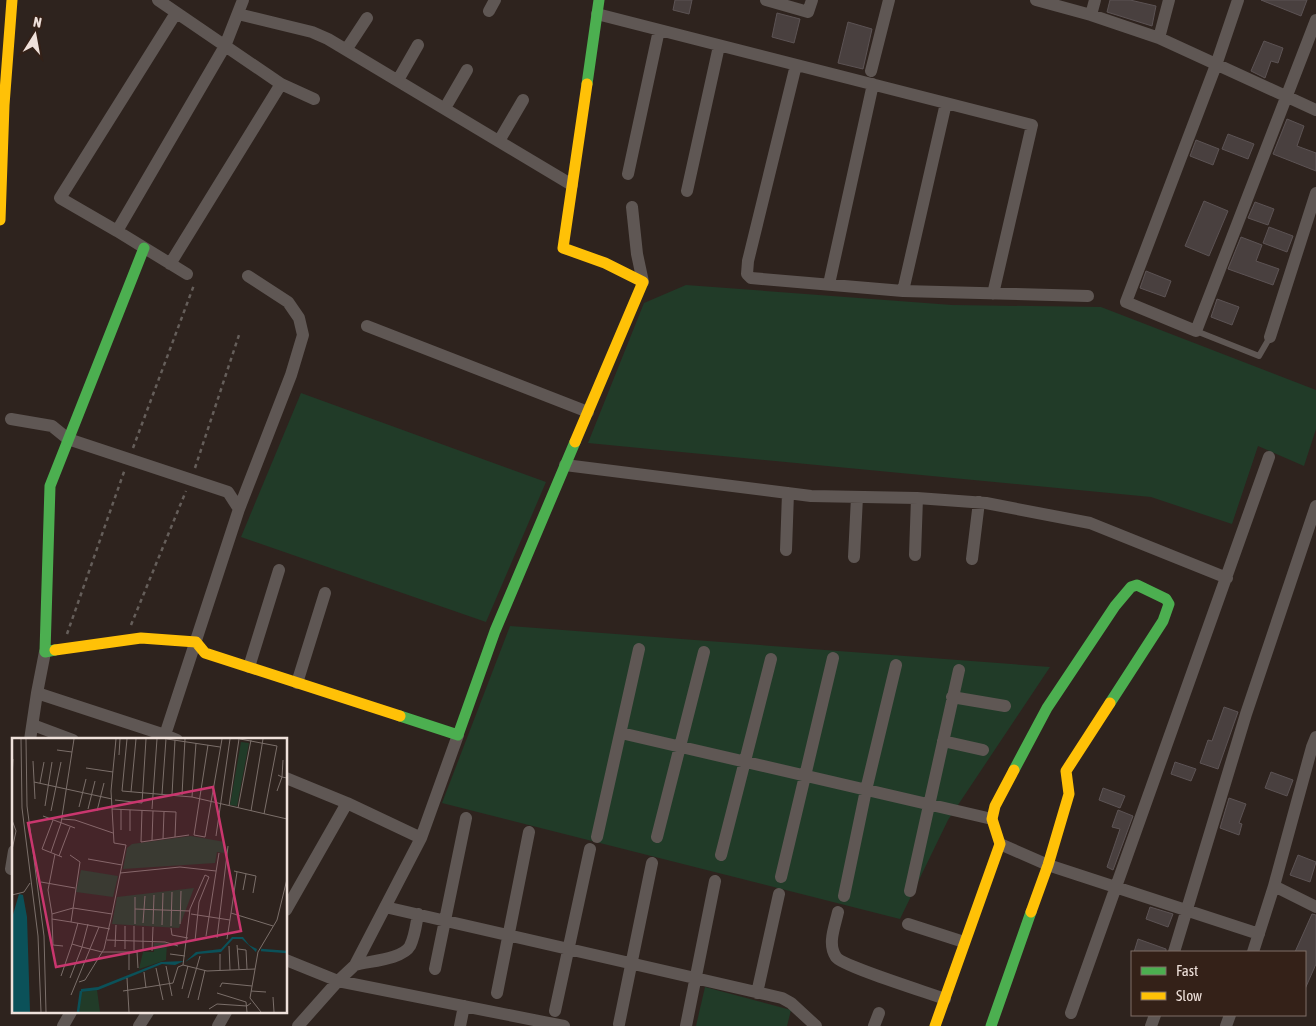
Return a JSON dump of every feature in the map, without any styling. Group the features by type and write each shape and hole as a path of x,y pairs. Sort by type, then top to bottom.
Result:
{"main road":[{"path":"0,220 4,105 12,0"},
{"path":"144,248 50,486 45,652 141,638 196,642 205,653 458,735 495,631 643,282 605,263 563,248 600,0"},
{"path":"935,1026 1000,844 992,819 995,806 1047,708 1115,606 1131,587 1137,586 1148,589 1166,599 1169,604 1167,612 1160,627 1066,771 1069,794 1048,864 991,1026"}],"street":[{"path":"158,0 281,84 314,99"},
{"path":"117,231 225,46 243,0"},
{"path":"766,0 808,12 812,0"},
{"path":"872,71 890,0"},
{"path":"1036,0 1091,15 1159,38 1316,110"},
{"path":"1091,15 1095,0"},
{"path":"1159,38 1169,0"},
{"path":"1238,0 1216,65 1126,302 1196,331 1288,97 1316,20"},
{"path":"176,13 60,198 187,274"},
{"path":"238,14 312,32 398,80 572,185"},
{"path":"597,14 1032,125 993,294"},
{"path":"346,50 366,18"},
{"path":"628,174 659,30"},
{"path":"398,80 418,45"},
{"path":"687,191 719,46"},
{"path":"796,65 748,261 747,274 751,278 903,291 1088,296"},
{"path":"445,108 467,70"},
{"path":"170,264 281,84"},
{"path":"829,284 873,84"},
{"path":"499,140 522,100"},
{"path":"903,291 946,103"},
{"path":"1270,337 1316,193"},
{"path":"632,207 637,254 643,282"},
{"path":"37,693 171,738 196,642 239,509 291,375 303,335 299,318 288,302 248,276"},
{"path":"367,326 588,412"},
{"path":"11,419 52,426 68,439 228,492 239,509"},
{"path":"1071,1013 1269,457"},
{"path":"566,466 788,494 978,502 1090,523 1227,578"},
{"path":"786,550 788,494"},
{"path":"854,557 857,498"},
{"path":"915,555 917,498"},
{"path":"972,559 978,502"},
{"path":"1174,951 1246,714 1316,506"},
{"path":"248,667 279,570"},
{"path":"297,683 325,593"},
{"path":"597,837 640,649"},
{"path":"30,738 45,652"},
{"path":"657,837 704,652"},
{"path":"781,876 833,658"},
{"path":"721,855 771,659"},
{"path":"844,896 866,790 896,665"},
{"path":"910,891 959,670"},
{"path":"952,697 1005,706"},
{"path":"33,725 68,738"},
{"path":"621,734 929,803 992,819"},
{"path":"298,1026 355,965 421,838 458,735"},
{"path":"1253,951 1316,738"},
{"path":"943,741 983,750"},
{"path":"288,779 347,803 421,838"},
{"path":"288,906 347,803"},
{"path":"435,969 466,818"},
{"path":"497,993 529,832"},
{"path":"1000,844 1048,864 1116,888 1259,934"},
{"path":"555,1011 590,849"},
{"path":"619,1024 652,864"},
{"path":"686,1026 716,881"},
{"path":"1274,886 1316,907"},
{"path":"757,992 779,894"},
{"path":"385,907 782,998 791,1003 816,1026"},
{"path":"838,912 832,941 837,960 945,999"},
{"path":"355,965 398,956 410,947 418,914"},
{"path":"908,924 964,942"},
{"path":"288,961 338,981 464,1006 523,1022 564,1026"},
{"path":"460,1026 464,1006"},
{"path":"874,1026 879,1013"},
{"path":"63,1026 70,1014"},
{"path":"139,1026 147,1014"},
{"path":"218,1026 225,1014"}],"lane":[{"path":"1196,331 1260,356 1270,337"}],"green space":[{"path":"686,285 952,305 1101,307 1316,390 1316,429 1304,466 1258,446 1232,524 1151,497 588,443 644,303"},
{"path":"301,393 546,482 486,622 241,537"},
{"path":"510,626 1050,667 948,820 900,919 442,803"},
{"path":"705,987 791,1010 787,1026 696,1026"}],"building":[{"path":"675,0 692,0 689,14 673,10"},
{"path":"1110,0 1130,0 1156,6 1152,26 1107,12"},
{"path":"1261,0 1307,0 1301,16"},
{"path":"777,13 800,19 794,43 772,37"},
{"path":"848,22 872,29 863,69 838,63"},
{"path":"1264,41 1283,48 1278,63 1271,61 1265,78 1251,71"},
{"path":"1287,119 1304,126 1297,146 1316,153 1316,171 1273,154"},
{"path":"1228,134 1254,144 1248,159 1222,149"},
{"path":"1196,140 1219,149 1213,165 1190,156"},
{"path":"1204,201 1228,211 1209,256 1185,246"},
{"path":"1255,202 1274,209 1268,225 1248,218"},
{"path":"1269,227 1293,236 1287,252 1263,243"},
{"path":"1241,237 1262,245 1256,261 1279,269 1273,285 1228,269"},
{"path":"1146,271 1171,281 1165,297 1140,288"},
{"path":"1217,299 1239,307 1232,325 1211,317"},
{"path":"1224,707 1238,712 1218,769 1200,763 1208,740 1212,741"},
{"path":"1175,762 1196,769 1191,781 1171,774"},
{"path":"1271,772 1293,780 1287,796 1265,788"},
{"path":"1103,788 1125,796 1120,808 1099,800"},
{"path":"1229,798 1246,804 1239,823 1242,824 1239,835 1220,828"},
{"path":"1118,810 1133,816 1113,870 1107,867 1120,829 1112,827"},
{"path":"1298,855 1316,862 1310,882 1290,875"},
{"path":"1150,907 1173,914 1168,927 1146,919"},
{"path":"1312,914 1316,915 1316,964 1306,987 1306,951 1295,951"},
{"path":"1138,939 1166,949 1166,951 1134,951"}],"traffic: fast":[{"path":"587,84 599,0"},
{"path":"55,650 45,652 50,486 144,248"},
{"path":"400,716 458,735 495,631 575,442"},
{"path":"1014,770 1047,708 1115,606 1131,587 1137,585 1166,599 1169,604 1163,621 1110,703"},
{"path":"991,1026 1031,912"}],"traffic: slow":[{"path":"0,220 4,105 12,0"},
{"path":"575,442 643,282 605,263 563,248 587,84"},
{"path":"55,650 141,638 196,642 205,653 400,716"},
{"path":"1031,912 1048,865 1069,794 1066,771 1110,703"},
{"path":"935,1026 1000,844 992,819 995,806 1014,770"}]}
